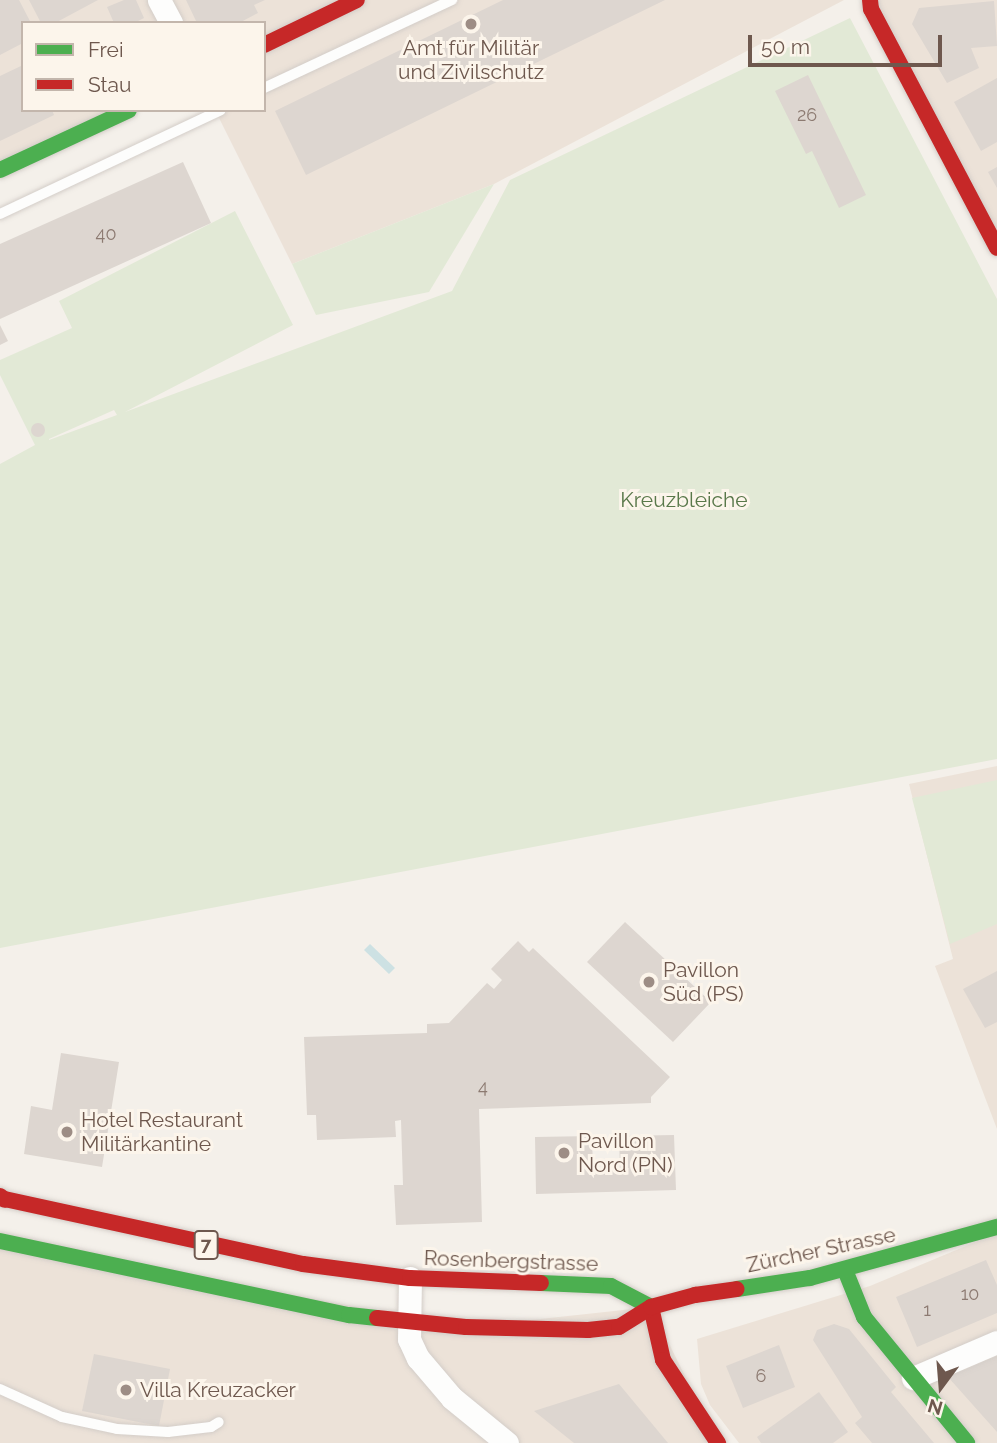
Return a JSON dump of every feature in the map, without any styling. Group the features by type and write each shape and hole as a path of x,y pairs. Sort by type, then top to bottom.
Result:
{"main road":[{"path":"266,44 357,0"},
{"path":"870,0 876,18 997,248"},
{"path":"0,170 125,112"},
{"name":"Rosenbergstrasse","path":"2,1198 291,1262 410,1278 611,1286 651,1307"},
{"name":"Zürcher Strasse","path":"651,1307 695,1295 845,1270 997,1227"},
{"name":"7","path":"0,1241 293,1305 409,1322 589,1329 619,1326 651,1307"},
{"path":"845,1270 864,1317 967,1443"},
{"path":"651,1307 663,1360 718,1443"}],"street":[{"path":"159,0 170,21"},
{"path":"410,1278 409,1339 427,1371 452,1398 507,1443"},
{"path":"913,1378 997,1342"}],"lane":[{"path":"266,87 452,0"},
{"path":"0,214 217,112"},
{"path":"0,1389 62,1417 117,1429 169,1432 211,1427 219,1422"}],"shaded area":[{"path":"0,0 844,0 494,184 292,264 216,112 266,112 266,21 21,21 21,112 125,112 0,170"},
{"path":"875,0 997,0 997,237"},
{"path":"997,766 997,1129 935,966 953,959 909,784"},
{"path":"370,944 395,968 389,974 364,950"},
{"path":"997,1233 997,1443 739,1443 710,1405 701,1384 697,1339 870,1286"},
{"path":"0,1241 466,1327 651,1307 718,1443 0,1443"}],"green space":[{"name":"Kreuzbleiche","path":"850,18 997,299 997,759 0,948 0,464 35,445 0,375 0,360 72,328 59,301 235,211 293,325 125,412 452,291 510,180","holes":["114,410 117,415 49,440"]},
{"path":"494,184 429,292 316,315 292,264"},
{"path":"997,780 997,924 950,944 912,798"}],"building":[{"path":"0,0 19,0 30,21 21,21 21,44 0,55"},
{"path":"29,0 98,0 59,21 40,21"},
{"path":"124,0 136,0 144,18 138,21 113,21 107,7"},
{"path":"186,0 265,0 254,5 258,13 243,21 196,21"},
{"path":"503,0 665,0 306,175 275,111"},
{"path":"994,1 997,46 971,48 979,68 947,83 912,24 919,8"},
{"path":"21,66 21,112 53,112 54,115 0,141 0,76"},
{"path":"808,75 866,195 839,208 812,151 806,154 775,91"},
{"path":"997,78 997,142 981,151 954,102"},
{"path":"183,162 211,223 0,319 0,244"},
{"path":"997,167 997,188 988,172"},
{"path":"0,325 8,341 0,345"},
{"path":"38,423 43,425 43,435 38,437 33,435 31,430 33,425"},
{"name":"Pavillon Süd (PS)","path":"625,922 711,1002 673,1042 587,962"},
{"path":"518,941 529,952 533,948 670,1077 651,1097 651,1103 479,1109 482,1222 396,1225 394,1185 403,1185 401,1120 395,1121 396,1137 317,1140 316,1115 307,1115 304,1037 427,1033 427,1024 449,1023 487,983 494,989 502,980 491,969"},
{"path":"997,971 997,1022 985,1028 963,989"},
{"name":"Hotel Restaurant Militärkantine","path":"61,1053 119,1062 102,1167 24,1154 31,1106 52,1110"},
{"name":"Pavillon Nord (PN)","path":"674,1135 676,1190 536,1194 535,1137 592,1136 593,1170 620,1169 619,1136"},
{"path":"986,1260 997,1285 997,1313 917,1347 896,1297"},
{"path":"834,1324 849,1329 896,1387 891,1392 934,1443 872,1443 855,1423 862,1417 813,1340 817,1330"},
{"path":"779,1345 795,1387 743,1408 726,1366"},
{"name":"Villa Kreuzacker","path":"94,1354 170,1369 159,1426 82,1411"},
{"path":"997,1356 997,1432 948,1377"},
{"path":"619,1384 668,1443 574,1443 534,1411"},
{"path":"819,1392 848,1432 833,1443 761,1443 757,1437"}],"traffic: fast":[{"path":"0,170 125,112"},
{"path":"737,1289 810,1278 997,1227"},
{"path":"0,1241 349,1315 377,1318"},
{"path":"845,1270 864,1317 967,1443"},
{"path":"541,1283 611,1286 651,1307"}],"traffic: jam":[{"path":"266,44 357,0"},
{"path":"870,0 871,9 997,248"},
{"path":"0,1196 5,1200"},
{"path":"0,1198 303,1264 410,1278 541,1283"},
{"path":"377,1318 466,1327 588,1330 619,1327 651,1307 695,1295 737,1289"},
{"path":"651,1307 663,1360 718,1443"}],"place":[{"name":"Amt für Militär und Zivilschutz","path":"471,24"},
{"name":"Pavillon Süd (PS)","path":"649,982"},
{"name":"Hotel Restaurant Militärkantine","path":"67,1132"},
{"name":"Pavillon Nord (PN)","path":"564,1153"},
{"name":"Villa Kreuzacker","path":"126,1390"}]}
